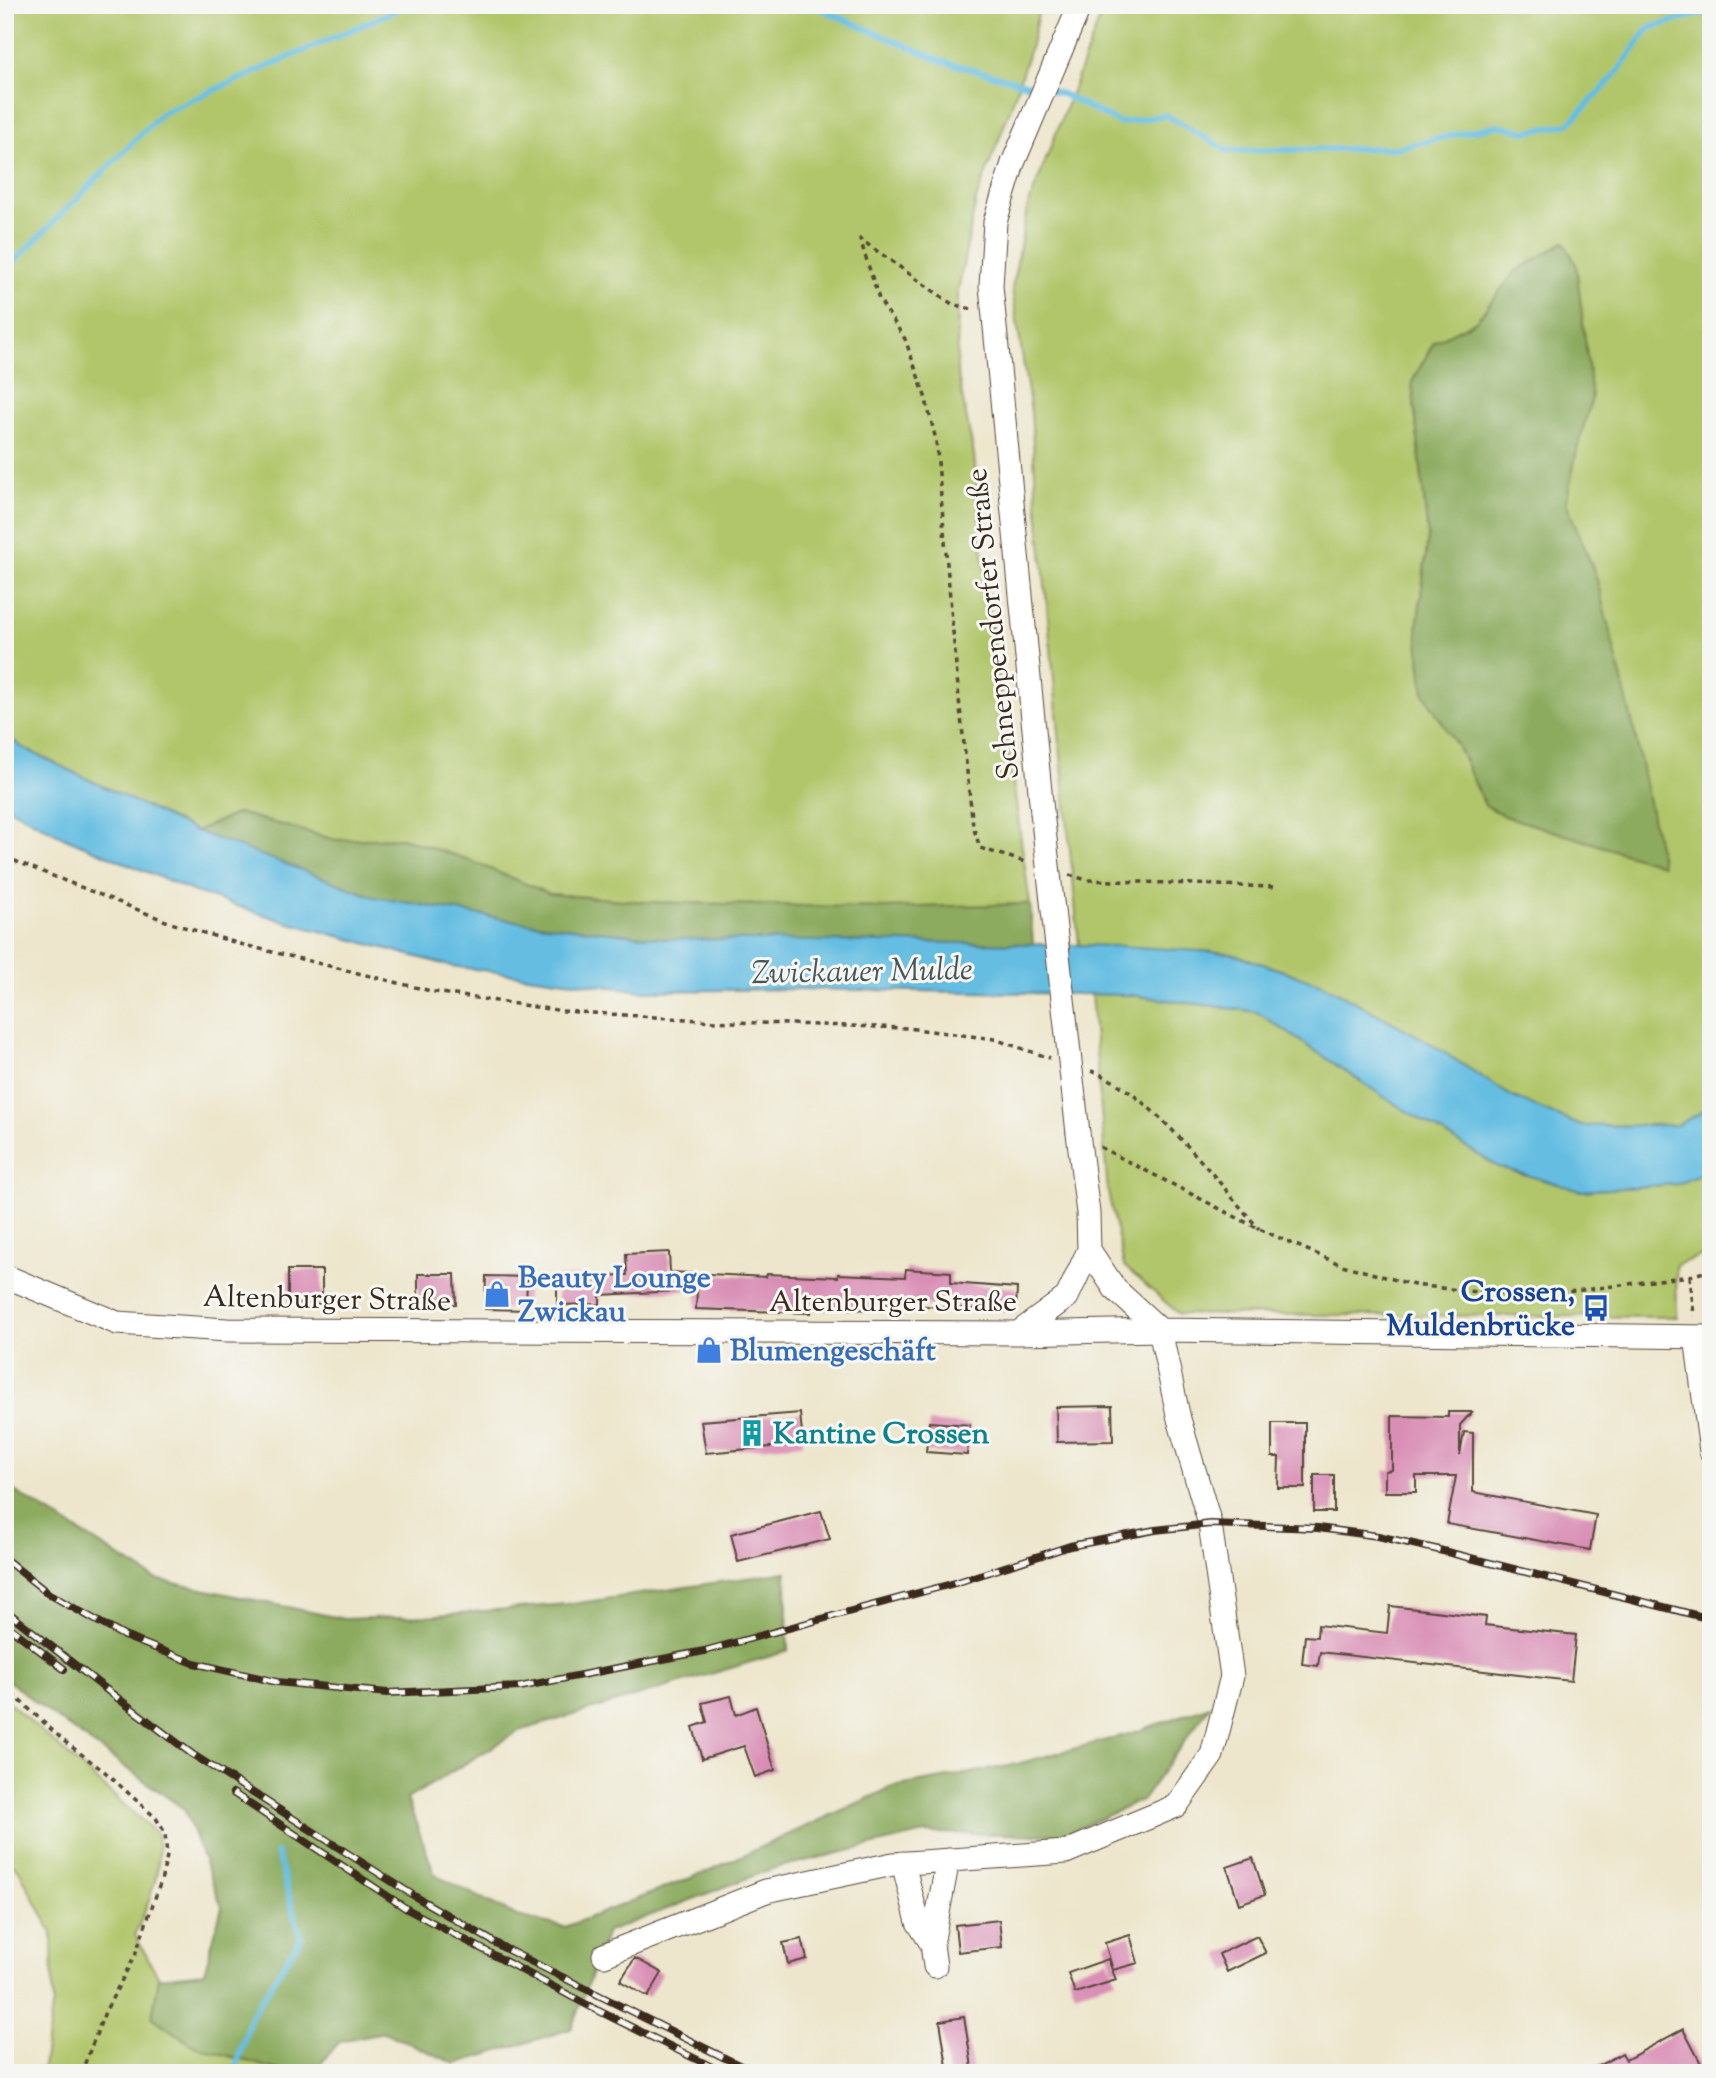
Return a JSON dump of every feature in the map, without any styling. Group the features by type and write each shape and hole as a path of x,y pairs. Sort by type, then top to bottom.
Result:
{"street":[{"name":"Schneppendorfer Straße","path":"1018,1333 1067,1297 1088,1250 1088,1213 1042,812 991,286 995,222 1013,163 1075,10"},
{"path":"604,1955 766,1891 903,1863 1066,1852 1176,1806 1212,1755 1232,1676 1210,1524 1179,1419 1160,1330 1115,1289 1088,1250"},
{"name":"Altenburger Straße","path":"5,1276 117,1322 227,1330 1018,1333 1160,1330 1703,1337"},
{"path":"1703,1337 1711,1451"},
{"path":"903,1863 918,1922 933,1955 948,1860"}],"path":[{"path":"5,9 11,5"},
{"path":"993,315 952,304 860,239 879,299 905,340 926,396 936,440 973,826 980,848 1033,864"},
{"path":"5,856 182,926 240,944 435,992 563,1011 731,1022 907,1028 994,1040"},
{"path":"1060,872 1087,880 1273,887"},
{"path":"1108,1077 1153,1111 1259,1229"},
{"path":"1077,1133 1259,1229 1342,1265 1426,1286 1486,1293 1560,1293 1690,1276 1711,1270"},
{"path":"1690,1276 1703,1337"},
{"path":"5,1687 64,1741 105,1772 156,1818 165,1833 167,1856 161,1881 135,1955 105,2012 81,2073"}],"green space":[{"path":"5,5 1040,5 1031,45 1010,110 976,200 958,291 957,371 974,455 986,588 1030,904 885,908 646,902 550,894 466,859 402,838 336,840 238,813 196,831 23,748 5,734"},
{"path":"1105,5 1711,5 1711,1107 1678,1125 1581,1126 1513,1097 1420,1037 1322,984 1230,953 1079,945 1031,412 1012,289 1027,209","holes":["1492,301 1592,398 1578,445 1566,503 1596,576 1661,864 1505,816 1485,805 1458,747 1417,630 1428,537 1412,382 1434,342 1476,321"]},
{"path":"1564,242 1576,264 1592,398 1578,445 1566,503 1596,576 1633,725 1662,865 1505,816 1485,805 1458,747 1424,694 1417,630 1428,537 1412,382 1434,342 1476,321 1515,272"},
{"path":"238,813 336,840 402,838 466,859 550,894 646,902 885,908 1030,904 1033,944 669,939 528,923 374,897 196,831"},
{"path":"1091,994 1130,995 1257,1012 1390,1101 1499,1167 1581,1191 1678,1184 1711,1170 1711,1252 1676,1265 1677,1317 1179,1314 1124,1266 1108,1192"},
{"path":"5,1485 155,1579 344,1619 425,1616 579,1603 786,1572 788,1651 519,1731 407,1799 435,1875 517,1916 565,1927 706,1872 893,1787 1009,1766 1129,1734 1210,1706 1142,1800 1064,1835 925,1833 771,1869 607,1932 571,2029 456,2064 384,2032 340,2041 313,2073 289,2073 194,2046 152,2017 159,1978 204,1973 222,1907 184,1809 56,1718 5,1678"},
{"path":"5,1699 157,1834 157,1874 135,1935 159,1978 152,2017 194,2046 289,2073 42,2073 53,2003 52,1933 19,1870 5,1857"}],"water":[{"name":"Zwickauer Mulde","path":"5,734 23,748 196,831 374,897 528,923 669,939 1120,946 1230,953 1322,984 1420,1037 1513,1097 1581,1126 1677,1125 1711,1107 1711,1170 1678,1184 1581,1191 1499,1167 1390,1101 1257,1012 1130,995 804,989 643,991 451,966 286,922 195,892 63,837 5,806"}],"building":[{"path":"669,1252 670,1272 766,1277 767,1274 838,1277 838,1274 905,1277 906,1269 951,1272 951,1283 1017,1288 1016,1312 880,1303 879,1310 811,1308 811,1313 696,1309 697,1290 600,1295 600,1304 557,1305 557,1277 627,1275 626,1254"},
{"path":"288,1270 322,1270 322,1304 288,1303"},
{"path":"418,1274 455,1274 456,1304 418,1305"},
{"path":"486,1276 527,1277 526,1310 485,1309"},
{"path":"1112,1406 1113,1441 1057,1442 1056,1407"},
{"path":"1448,1412 1472,1412 1460,1425 1460,1455 1464,1432 1473,1433 1473,1492 1596,1515 1590,1550 1447,1524 1456,1476 1416,1476 1416,1492 1385,1492 1385,1471 1392,1470 1392,1416 1448,1417"},
{"name":"Kantine Crossen","path":"800,1413 803,1444 706,1453 701,1421"},
{"path":"929,1422 970,1425 967,1455 926,1452"},
{"path":"1272,1423 1305,1423 1305,1488 1278,1488 1279,1457 1272,1457"},
{"path":"1314,1475 1334,1475 1334,1512 1314,1512"},
{"path":"821,1511 830,1539 738,1562 731,1534"},
{"path":"1390,1606 1486,1617 1485,1625 1576,1635 1571,1681 1320,1652 1318,1666 1302,1664 1305,1636 1317,1637 1318,1625 1387,1633"},
{"path":"731,1696 736,1715 756,1707 775,1770 755,1777 744,1746 702,1759 693,1727 707,1722 702,1703"},
{"path":"1253,1858 1265,1895 1239,1904 1227,1867"},
{"path":"999,1920 1002,1947 958,1952 955,1925"},
{"path":"1130,1935 1138,1963 1113,1970 1105,1943"},
{"path":"1257,1936 1266,1953 1227,1972 1219,1954"},
{"path":"802,1939 807,1959 788,1964 783,1943"},
{"path":"635,1958 662,1973 648,1997 620,1981"},
{"path":"1108,1959 1116,1980 1075,1993 1068,1973"},
{"path":"964,2017 973,2073 948,2073 940,2021"},
{"path":"1683,2029 1706,2073 1585,2073 1622,2053 1626,2060"}],"waterway":[{"path":"5,271 162,113 408,5"},
{"path":"811,5 942,61 1062,94 1120,123 1166,115 1228,151 1396,148 1498,125 1526,132 1569,124 1614,77 1649,28 1711,13"},
{"path":"234,2073 251,2016 301,1938 277,1853"}],"railway":[{"path":"5,1559 49,1594 124,1636 194,1663 277,1682 387,1693 520,1687 704,1651 955,1583 1070,1546 1155,1530 1210,1524 1318,1528 1378,1536 1711,1619"},
{"path":"5,1610 192,1754 416,1897 506,1949 755,2073"},
{"path":"5,1624 64,1669"},
{"path":"233,1793 407,1909 593,2008 724,2073"}],"place":[{"name":"Beauty Lounge Zwickau","path":"497,1294"},
{"name":"Crossen, Muldenbrücke","path":"1596,1308"},
{"name":"Blumengeschäft","path":"709,1350"},
{"name":"Kantine Crossen","path":"752,1433"}]}
